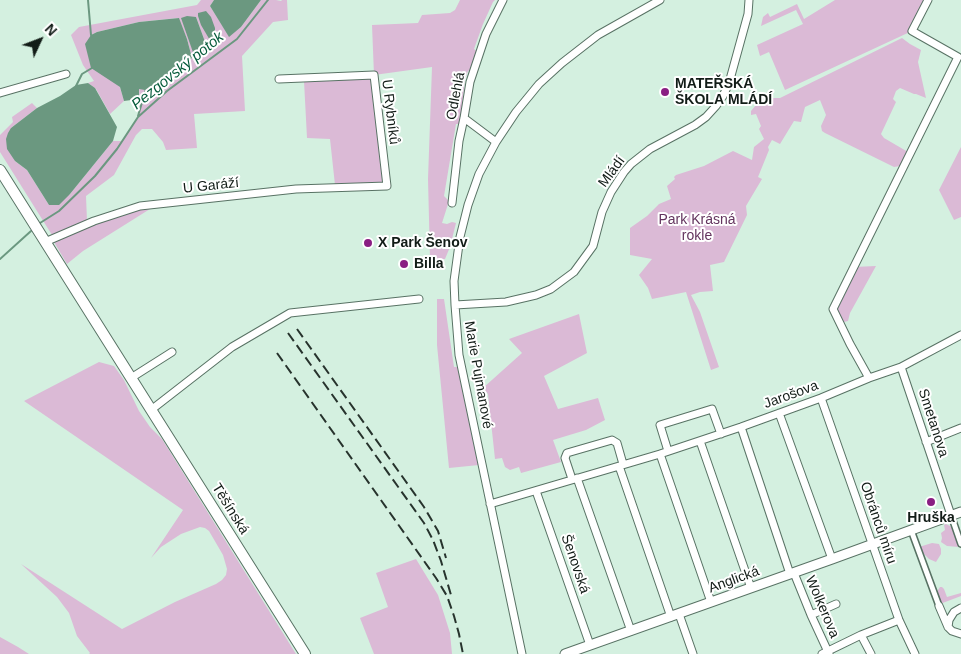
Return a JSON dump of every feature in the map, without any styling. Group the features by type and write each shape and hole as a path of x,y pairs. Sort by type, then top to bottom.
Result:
{"main road":[{"name":"Těšínská","path":"0,170 306,654"}],"street":[{"name":"Odlehlá","path":"452,203 459,141 470,82 486,34 503,0"},
{"name":"Marie Pujmanové","path":"522,654 459,355 454,281 460,237 468,205 479,174 496,142 516,112 539,84 598,35 660,0"},
{"name":"Mládí","path":"455,305 506,302 536,295 551,288 574,272 593,246 602,212 624,172 650,149 706,117 723,96 737,55 748,14 749,0"},
{"path":"869,378 833,309 959,57 912,31 928,0"},
{"path":"0,93 66,74"},
{"name":"U Rybníků","path":"279,79 374,75 387,186"},
{"path":"464,118 496,142"},
{"name":"U Garáží","path":"45,242 94,221 140,206 296,189 387,186"},
{"path":"151,410 232,347 290,313 419,299"},
{"name":"Jarošova","path":"490,504 660,454 741,427 901,366 961,335"},
{"path":"130,378 172,352"},
{"name":"Smetanova","path":"901,366 951,515"},
{"name":"Obránců míru","path":"821,398 899,620 915,654"},
{"path":"668,451 660,425 712,409 721,434"},
{"path":"779,413 832,559"},
{"name":"Wolkerova","path":"741,427 792,573 826,653"},
{"path":"926,442 961,428"},
{"path":"631,631 575,479 565,458 567,453 612,440 616,443 621,465 675,615 693,654"},
{"path":"700,441 751,588"},
{"path":"660,454 711,602"},
{"name":"Šenovská","path":"536,491 586,649"},
{"path":"961,512 951,515 961,544"},
{"name":"Anglická","path":"565,654 586,649 951,515"},
{"path":"911,530 948,627 952,631 961,634"},
{"path":"811,615 836,604"},
{"path":"948,627 949,620 954,612 961,608"},
{"path":"826,653 862,635 899,620"},
{"path":"862,635 871,654"}],"green space":[{"path":"201,0 214,0 210,6 229,36 241,27 261,0 287,0 288,20 273,22 242,56 245,111 194,114 197,148 166,150 163,142 152,129 142,129 136,135 114,175 86,196 87,221 52,235 0,152 0,135 13,122 12,117 32,103 37,108 11,128 15,161 27,170 49,205 70,194 113,141 122,141 138,117 140,105 139,89 172,72 192,58 187,39 178,18 139,22 91,35 120,87 124,101 110,114 96,89 88,83 94,81 83,65 71,35 79,27 197,5","holes":["196,17 206,49 203,55 195,58 189,38"]},
{"path":"460,0 495,0 483,24 474,49 478,52 472,70 468,71 465,79 460,124 456,124 444,196 449,201 442,223 456,223 450,247 445,259 430,259 428,179 432,67 374,75 372,25 418,23 422,15 450,13 455,10"},
{"path":"835,0 928,0 912,31 785,90 769,52 760,56 757,45 803,24 796,10 761,26 763,17 768,13 770,17 797,4 804,19"},
{"name":"Park Krásná rokle","path":"902,38 921,50 918,62 926,98 900,88 896,91 893,99 896,102 881,134 884,138 908,152 902,163 900,166 894,167 822,131 821,126 826,115 820,100 805,107 801,122 794,121 780,144 772,140 758,177 762,179 746,206 747,215 724,262 710,265 713,291 691,295 700,312 719,367 711,370 686,292 652,299 648,288 639,275 652,259 630,255 630,228 647,216 659,204 671,199 667,186 675,179 676,175 704,166 733,151 752,160 754,147 764,139 759,129 761,126 756,114 751,115 751,111 756,105 773,98 780,98"},
{"path":"372,77 383,182 335,185 330,139 307,138 304,81"},
{"path":"961,147 961,217 954,220 939,190"},
{"path":"150,209 83,251 67,264 54,242 97,224 139,210"},
{"path":"876,266 850,313 848,321 840,323 833,309 854,267"},
{"path":"437,299 444,299 454,367 458,367 479,465 449,468 437,345"},
{"path":"579,314 587,353 544,376 558,409 598,398 605,420 586,430 553,440 561,462 521,473 519,467 510,470 505,467 502,458 495,459 488,394 483,388 522,353 509,339"},
{"path":"99,362 114,366 124,380 139,411 150,427 162,439 296,654 89,654 77,636 69,613 57,597 21,564 122,629 216,584 226,575 227,569 223,555 209,531 205,528 200,527 181,534 161,547 151,558 183,510 24,401"},
{"path":"944,525 952,527 959,547 947,546 941,542 941,533 945,530"},
{"path":"932,543 939,544 941,549 941,554 936,562 929,559 919,547"},
{"path":"416,559 438,595 450,633 452,654 374,654 360,618 388,607 376,573"},
{"path":"940,587 944,589 947,597 961,593 961,596 940,604 936,593"},
{"path":"0,637 18,647 29,654 0,654"}],"shaded area":[{"path":"214,0 261,0 241,27 229,37 210,6"},
{"path":"206,11 211,17 215,28 215,37 211,42 198,16 198,13"},
{"path":"187,16 196,17 206,49 204,55 195,58 181,18"},
{"path":"179,18 192,58 172,72 151,91 139,89 139,99 124,101 120,87 91,68 85,44 91,35 139,22"},
{"path":"88,83 95,88 117,127 113,141 59,205 49,205 27,170 15,161 7,149 6,139 11,128 37,108 76,85"}],"waterway":[{"path":"88,0 91,35 93,37"},
{"name":"Pezgovský potok","path":"40,223 59,211 95,176 117,149 138,117 167,91 237,39 268,0"},
{"path":"76,86 82,74 92,68"},
{"path":"138,116 146,89"},
{"name":"Pezgovský potok","path":"0,259 31,231"}],"railway":[{"path":"297,329 424,507 438,531 446,558"},
{"path":"288,333 424,523 441,561 451,595"},
{"path":"277,353 436,578 447,596 463,654"}],"place":[{"name":"MATEŘSKÁ ŠKOLA MLÁDÍ","path":"665,92"},
{"name":"X Park Šenov","path":"368,243"},
{"name":"Billa","path":"404,264"},
{"name":"Hruška","path":"931,502"}]}
